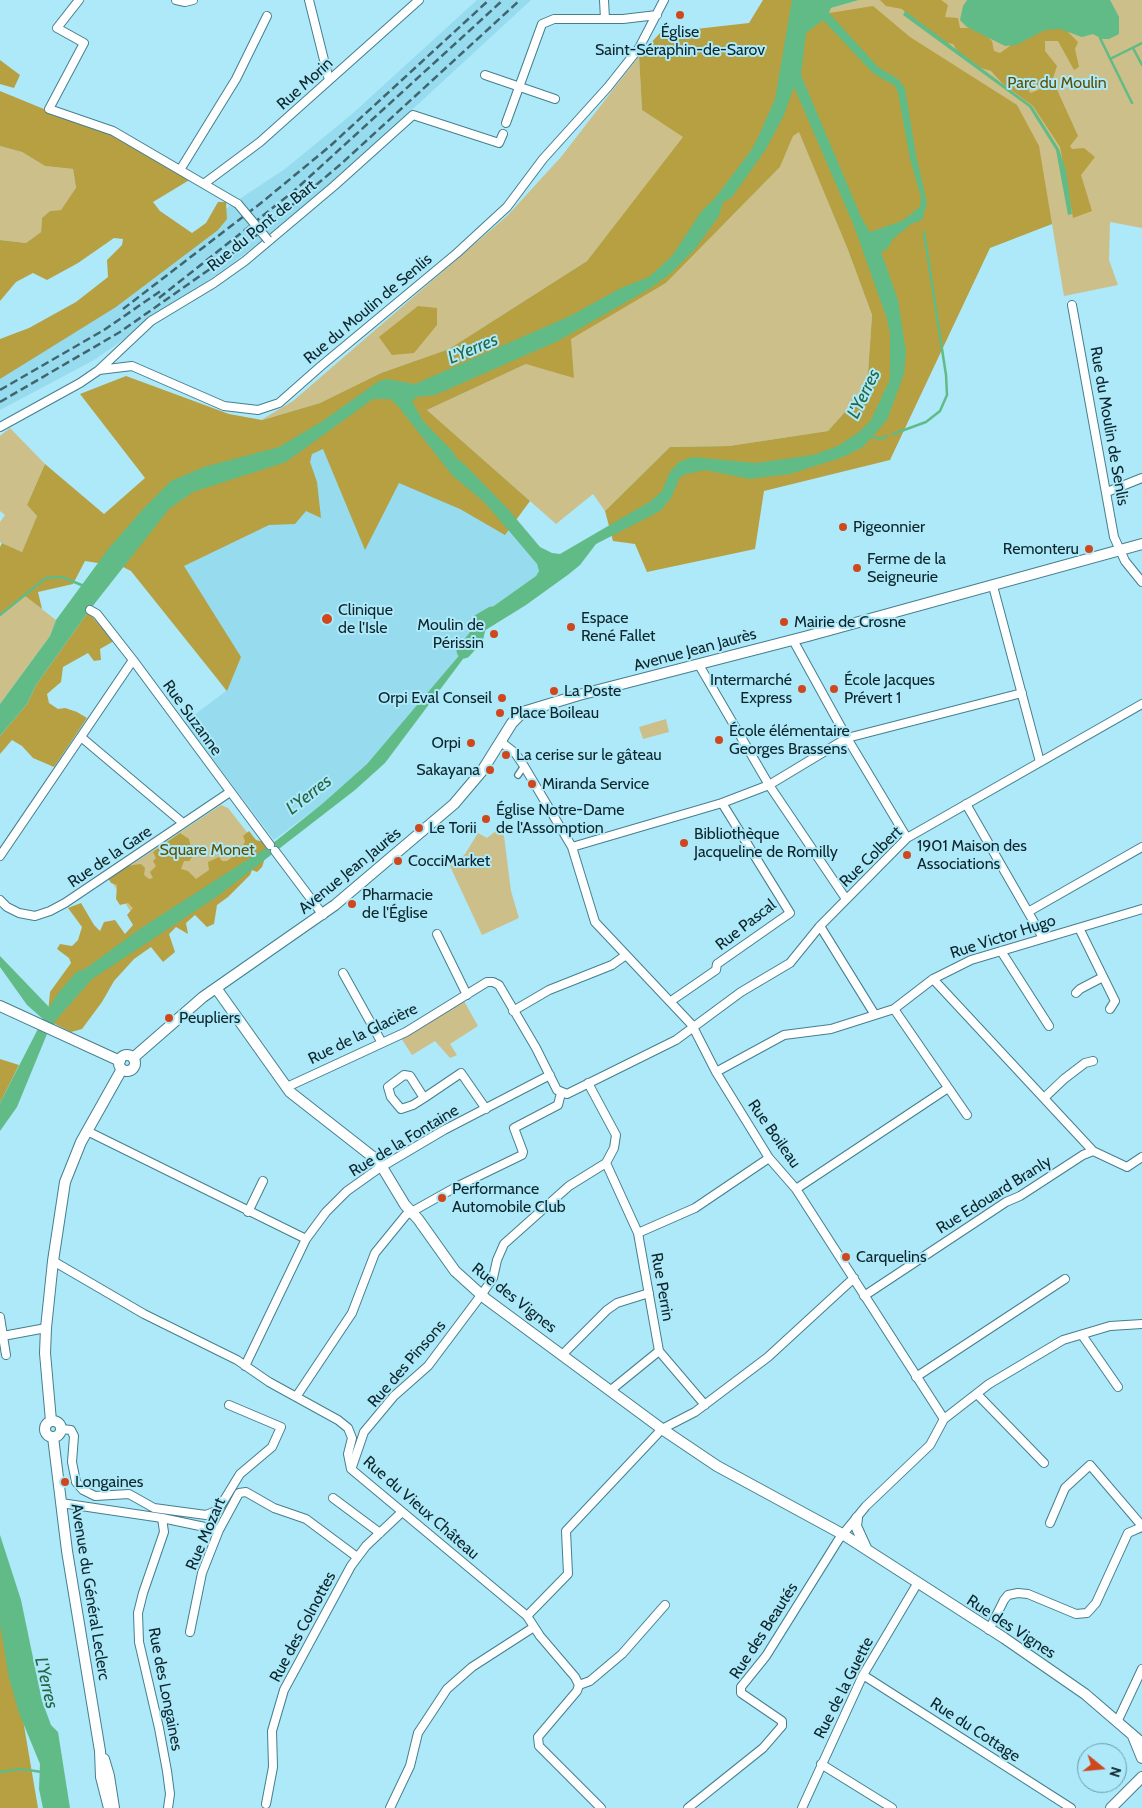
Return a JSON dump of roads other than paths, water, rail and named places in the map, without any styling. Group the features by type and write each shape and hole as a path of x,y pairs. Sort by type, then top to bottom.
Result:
{"street":[{"name":"Rue du Pont de Bart","path":"80,0 57,28 84,43 49,109 113,131 205,183 238,204 268,240"},
{"path":"176,0 185,2 193,0"},
{"path":"309,0 329,80"},
{"name":"Rue Morin","path":"205,183 260,142 419,0"},
{"path":"604,0 605,19"},
{"name":"Rue du Moulin de Senlis","path":"0,427 80,383 99,370 132,366 224,406 258,410 280,403 321,366 457,253 506,207 543,159 608,87 639,48 664,0"},
{"path":"506,123 542,24 554,19 605,19 657,15"},
{"path":"180,170 236,78 267,16"},
{"path":"486,75 555,99"},
{"name":"Rue du Pont de Bart","path":"99,370 151,321 214,283 265,245 268,240 334,186 414,115 500,143 502,134"},
{"name":"Rue du Moulin de Senlis","path":"1072,305 1114,538 1120,552 1142,582"},
{"path":"1107,492 1140,479 1142,489"},
{"name":"Avenue Jean Jaurès","path":"121,1065 127,1071 132,1069 135,1062 133,1058 216,988 323,914 454,804 487,765 517,717 531,709 1120,552 1142,544"},
{"path":"993,586 1040,762"},
{"name":"Rue Suzanne","path":"90,610 98,614 323,914"},
{"path":"792,640 847,738 907,838"},
{"path":"0,856 133,660"},
{"path":"699,665 769,785 846,899"},
{"path":"572,847 722,803 769,785 847,738 1022,692"},
{"name":"Rue Colbert","path":"694,1029 741,992 790,963 820,926 907,838 1142,704"},
{"path":"81,737 183,824"},
{"name":"Rue Boileau","path":"501,742 515,753 524,766 572,847 595,922 671,1001 694,1029 716,1072 769,1158 796,1189 944,1419"},
{"path":"518,775 524,766"},
{"name":"Rue de la Gare","path":"0,903 14,912 35,916 65,904 230,792"},
{"name":"Rue Pascal","path":"671,1001 716,970 717,964 790,913 722,803"},
{"path":"966,804 1043,938"},
{"path":"1028,912 1142,847"},
{"name":"Rue Victor Hugo","path":"716,1072 784,1035 831,1029 894,1009 933,979 971,960 1142,909"},
{"path":"820,926 875,1016"},
{"path":"1078,928 1115,1001 1110,1009"},
{"path":"437,934 467,995"},
{"path":"1001,951 1049,1026"},
{"path":"513,1011 549,990 612,965 626,955"},
{"path":"343,973 382,1043"},
{"path":"1076,994 1080,989 1103,977"},
{"path":"933,979 1093,1151 1127,1167 1142,1157"},
{"name":"Rue de la Glacière","path":"287,1087 406,1032 487,982 493,982 499,985 557,1090 562,1093"},
{"name":"Rue des Vignes","path":"216,988 293,1096 373,1157 455,1271 482,1294 662,1429 716,1466 844,1535 868,1550 1085,1694 1118,1720 1142,1743"},
{"path":"0,1006 121,1065"},
{"path":"894,1009 967,1115"},
{"path":"296,1397 329,1344 352,1313 375,1252 406,1215 456,1187 522,1155 514,1128 558,1105 562,1093 567,1094 676,1040 694,1029"},
{"path":"1044,1098 1086,1063 1092,1061"},
{"name":"Avenue du Général Leclerc","path":"108,1808 101,1777 100,1751 67,1551 52,1437 45,1431 46,1426 51,1421 44,1353 53,1262 65,1182 71,1163 121,1065"},
{"path":"424,1098 410,1076 404,1075 388,1087 391,1097 401,1109 424,1098 461,1073 486,1109"},
{"name":"Rue de la Fontaine","path":"245,1366 306,1240 326,1212 348,1191 382,1167 444,1130 550,1075"},
{"path":"588,1083 616,1135 614,1148 606,1163"},
{"path":"796,1189 948,1088"},
{"path":"87,1131 306,1240"},
{"name":"Rue Edouard Branly","path":"864,1296 1006,1202 1020,1196 1093,1151"},
{"path":"638,1233 695,1208 769,1158"},
{"name":"Rue Perrin","path":"606,1163 638,1233 658,1351"},
{"name":"Rue des Pinsons","path":"352,1469 364,1432 394,1396 428,1366 482,1294 493,1278 497,1260 504,1244 569,1186 606,1163"},
{"path":"248,1212 263,1181"},
{"name":"Rue du Vieux Château","path":"53,1262 136,1310 245,1366 338,1420 348,1428 352,1438 348,1454 352,1469 527,1616 579,1685"},
{"path":"527,1616 568,1574 566,1531 662,1429 705,1405 768,1357 854,1278"},
{"path":"916,1377 1065,1279"},
{"path":"562,1354 607,1310 617,1304 649,1293"},
{"path":"0,1318 6,1354"},
{"path":"844,1535 866,1506 930,1445 944,1419 989,1384 1063,1340 1110,1326 1142,1324"},
{"path":"3,1336 46,1328"},
{"path":"1082,1335 1118,1387"},
{"path":"611,1390 658,1351 705,1405"},
{"path":"977,1394 1044,1463"},
{"path":"61,1429 71,1430 74,1436 72,1462 76,1482 83,1490 95,1496 129,1494 154,1508 206,1515 218,1510 240,1474 272,1447 281,1428 229,1405"},
{"path":"51,1421 57,1422 61,1429 60,1434 52,1437"},
{"path":"990,1630 1004,1600 1008,1595 1018,1592 1028,1594 1076,1614 1087,1613 1096,1603 1128,1533 1142,1526 1090,1465 1066,1488 1050,1523"},
{"name":"Rue Mozart","path":"190,1632 202,1573 219,1530 237,1495 246,1492 274,1508 306,1519 357,1557"},
{"path":"333,1498 380,1533"},
{"path":"61,1503 162,1518 219,1530"},
{"name":"Rue des Colnottes","path":"266,1804 273,1767 272,1731 284,1690 315,1630 357,1557 402,1512"},
{"name":"Rue des Longaines","path":"162,1518 164,1532 138,1613 139,1642 167,1771 170,1794 168,1808"},
{"name":"Rue des Vignes","path":"857,1518 856,1526 860,1538 868,1550"},
{"name":"Rue des Beautés","path":"688,1808 763,1748 782,1726 782,1721 741,1693 741,1686 766,1656 844,1535"},
{"name":"Rue de la Guette","path":"802,1808 863,1675 917,1584"},
{"path":"601,1808 539,1746 538,1737 577,1692 579,1685 590,1681 622,1654 665,1605"},
{"path":"390,1808 410,1766 418,1733 447,1689 472,1667 534,1627"},
{"path":"1118,1720 1142,1669"},
{"name":"Rue du Cottage","path":"863,1675 1071,1808"},
{"name":"Rue des Vignes","path":"1133,1736 1142,1758"},
{"name":"Avenue du Général Leclerc","path":"100,1751 109,1776 114,1808"},
{"path":"821,1764 892,1808"},
{"path":"1111,1808 1142,1777"},
{"path":"1124,1795 1142,1789"}],"waterway":[{"path":"1100,38 1132,103"},
{"path":"1110,59 1142,43"},
{"path":"1133,48 1142,65"},
{"path":"893,434 926,422 940,411 947,395 946,375 924,232"},
{"path":"872,436 880,439 887,436"},
{"path":"0,615 46,578 62,577 84,586"},
{"name":"L'Yerres","path":"464,651 476,637 480,621 492,614"},
{"path":"0,1772 21,1769 42,1772"}],"railway":[{"path":"123,309 261,203 329,147 489,0"},
{"path":"159,298 294,191 503,0"},
{"path":"0,402 120,332 247,243 341,164 520,0"},
{"path":"0,390 104,330 162,290"}],"place":[{"name":"Église Saint-Séraphin-de-Sarov","path":"680,15"},
{"name":"Pigeonnier","path":"843,527"},
{"name":"Remonteru","path":"1089,549"},
{"name":"Ferme de la Seigneurie","path":"857,568"},
{"name":"Clinique de l'Isle","path":"327,619"},
{"name":"Mairie de Crosne","path":"784,622"},
{"name":"Espace René Fallet","path":"571,627"},
{"name":"Moulin de Périssin","path":"494,634"},
{"name":"Intermarché Express","path":"802,689"},
{"name":"École Jacques Prévert 1","path":"834,689"},
{"name":"La Poste","path":"554,691"},
{"name":"Orpi Eval Conseil","path":"502,698"},
{"name":"Place Boileau","path":"500,713"},
{"name":"École élémentaire Georges Brassens","path":"719,740"},
{"name":"Orpi","path":"471,743"},
{"name":"La cerise sur le gâteau","path":"506,755"},
{"name":"Sakayana","path":"490,770"},
{"name":"Miranda Service","path":"532,784"},
{"name":"Église Notre-Dame de l'Assomption","path":"486,819"},
{"name":"Le Torii","path":"419,828"},
{"name":"Bibliothèque Jacqueline de Romilly","path":"684,843"},
{"name":"1901 Maison des Associations","path":"907,855"},
{"name":"CocciMarket","path":"398,861"},
{"name":"Pharmacie de l'Église","path":"352,904"},
{"name":"Peupliers","path":"169,1018"},
{"name":"Performance Automobile Club","path":"442,1198"},
{"name":"Carquelins","path":"846,1257"},
{"name":"Longaines","path":"65,1482"}],"park label":[{"name":"Parc du Moulin","path":"1057,83"},
{"name":"Square Monet","path":"207,850"}]}
